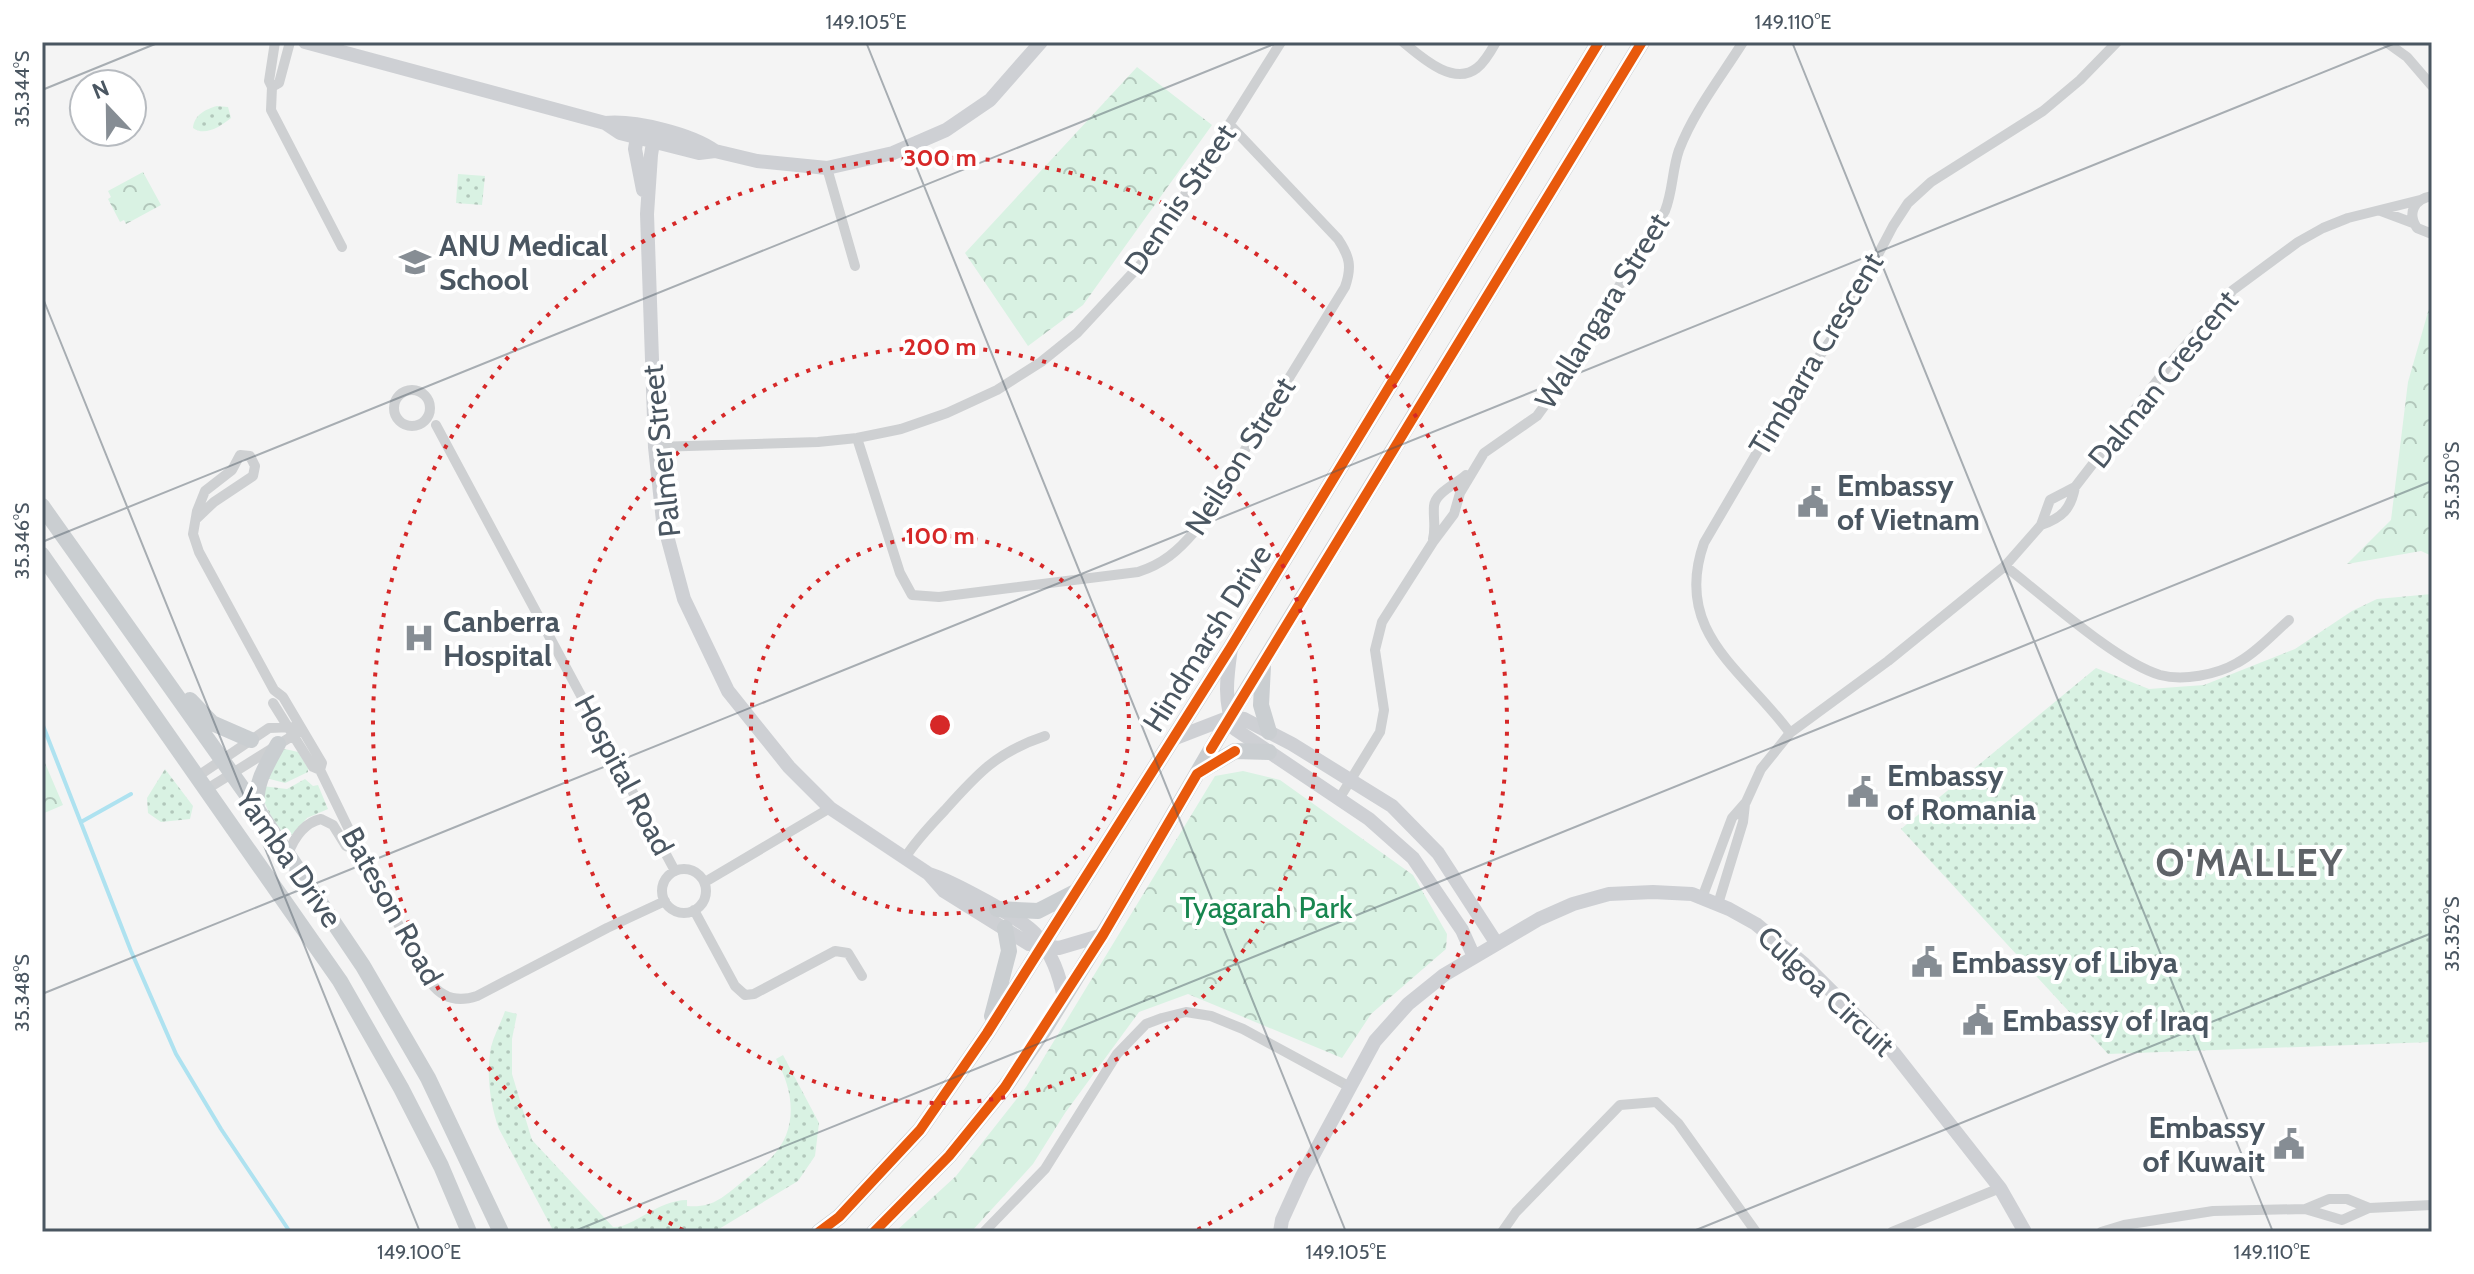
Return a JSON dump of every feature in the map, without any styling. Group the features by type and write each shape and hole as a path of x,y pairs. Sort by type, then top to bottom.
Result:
{"main road":[{"name":"Hindmarsh Drive","path":"819,1232 839,1217 920,1130 987,1033 1231,647 1599,42"},
{"name":"Hindmarsh Drive","path":"874,1232 959,1144 1005,1087 1064,998 1230,717 1642,42"},
{"name":"Yamba Drive","path":"42,506 257,809 363,966 401,1029 453,1127 501,1232"},
{"name":"Yamba Drive","path":"42,555 310,934 372,1033 428,1141 469,1232"},
{"path":"1263,664 1261,705 1269,732"},
{"path":"165,680 179,686 212,723 251,740"},
{"path":"257,809 255,794 260,778 278,744"},
{"path":"1197,774 1235,751 1269,752"},
{"path":"997,909 1038,911 1075,892"},
{"path":"987,1033 1009,951 1005,928"}],"street":[{"path":"275,42 269,104 342,247"},
{"path":"272,87 279,83 290,42"},
{"path":"305,42 605,123 620,133 638,132 701,141 715,151 757,161 827,168 893,153 946,130 990,100 1041,42"},
{"name":"Dennis Street","path":"655,447 818,442 901,429 947,413 997,390 1041,362 1077,333 1142,263 1281,42"},
{"path":"1403,42 1426,61 1447,72 1464,74 1476,69 1496,42"},
{"name":"Wallangara Street","path":"1339,799 1380,732 1384,710 1375,650 1382,622 1454,514 1460,493 1484,453 1537,416 1553,394 1665,211 1671,197 1677,154 1690,125 1743,42"},
{"name":"Timbarra Crescent","path":"1790,733 1712,642 1697,600 1699,564 1704,543 1783,408 1848,313 1908,203 1931,182 2043,111 2080,80 2117,42"},
{"path":"2386,42 2407,57 2432,86"},
{"name":"Neilson Street","path":"857,438 900,573 912,595 939,597 1138,572 1158,565 1178,551 1204,518 1345,287 1351,270 1349,255 1338,239 1230,125"},
{"name":"Palmer Street","path":"638,132 635,149 647,214"},
{"name":"Palmer Street","path":"654,136 647,214 655,447 663,521 684,599 728,691 762,735 830,808 929,874 944,891 1029,944 1059,948 1103,935"},
{"path":"827,168 855,266"},
{"path":"2413,223 2413,210 2428,195"},
{"name":"Dalman Crescent","path":"2041,525 2064,514 2071,504 2075,487 2173,360 2233,290 2298,242 2323,228 2428,195"},
{"path":"2380,210 2432,234"},
{"path":"419,425 430,411 428,399 420,391 408,390 398,396 394,407 397,419 407,426 436,425"},
{"name":"Hospital Road","path":"430,411 675,871"},
{"path":"196,519 214,502 253,476 255,466 250,456 240,455 227,475 205,491 196,519 193,534 195,544 274,690 283,697 294,730"},
{"name":"Wallangara Street","path":"1433,542 1437,497 1471,471"},
{"name":"Dalman Crescent","path":"1718,904 1743,822 1746,802 1761,769 1790,733 1888,661 2005,566 2041,525 2050,500 2075,487"},
{"path":"2005,566 2104,643 2139,667 2162,676 2188,677 2213,673 2238,663 2289,620"},
{"path":"1231,647 1225,688 1235,729 1369,819 1413,858 1462,930 1474,957"},
{"path":"269,728 274,690"},
{"path":"273,703 294,730"},
{"path":"1173,739 1230,717 1244,719 1392,806 1438,853 1497,944"},
{"path":"202,782 226,767 251,740 269,728 294,730"},
{"path":"202,782 226,767 278,744 294,730"},
{"name":"Bateson Road","path":"294,730 322,763 320,770 361,853 431,983 442,996 465,999 477,996 665,901"},
{"path":"905,858 982,770 997,758 1045,736"},
{"name":"Dalman Crescent","path":"1702,898 1732,818 1746,802"},
{"path":"705,882 830,808"},
{"path":"288,854 304,827 321,819 333,825 346,846 361,853"},
{"path":"689,869 705,882 703,901 694,910 675,910 665,901 665,881 675,871 689,869"},
{"name":"Palmer Street","path":"929,874 951,881 1036,933 1054,960 1064,998"},
{"name":"Culgoa Circuit","path":"1280,1232 1282,1220 1302,1176 1375,1041 1408,1004 1444,975 1539,919 1573,904 1609,894 1653,892 1692,894 1718,904 1756,924 1804,964 1894,1053 2000,1188 2025,1232"},
{"path":"694,910 735,986 745,995 754,994 835,951 848,953 862,976"},
{"path":"984,1232 1045,1169 1117,1054 1146,1024 1186,1012 1211,1016 1243,1029 1350,1087"},
{"path":"1502,1232 1516,1212 1620,1105 1656,1102 1678,1123 1756,1232"},
{"path":"1892,1232 2000,1188"},
{"path":"2305,1209 2329,1199 2347,1199 2369,1208"},
{"path":"2101,1232 2124,1225 2213,1211 2305,1209 2342,1220 2369,1208 2432,1205"}],"green space":[{"path":"1137,67 1212,125 1083,305 1028,346 965,253"},
{"path":"217,106 228,107 231,118 208,131 193,128 201,113"},
{"path":"143,172 161,205 126,224 124,220 120,222 108,199 111,197 108,191"},
{"path":"458,174 485,176 482,205 456,203"},
{"path":"2432,298 2432,556 2421,551 2347,564 2391,520 2408,382"},
{"path":"2432,594 2432,1042 2108,1054 1901,829 2096,668 2149,689 2204,685 2295,649 2352,611 2377,599"},
{"path":"285,749 298,752 308,772 285,783 266,778 280,752"},
{"path":"42,756 63,805 42,814"},
{"path":"165,769 193,806 190,819 161,822 148,813 147,798"},
{"name":"Tyagarah Park","path":"1243,771 1280,780 1413,875 1447,934 1446,949 1371,1014 1342,1058 1188,994 1139,1012 1065,1113 1033,1164 971,1232 895,1232 956,1176 1026,1087 1215,776"},
{"path":"305,779 313,786 318,785 328,809 307,818 288,839 267,808 262,786 287,789"},
{"path":"505,1011 517,1014 512,1039 512,1074 532,1140 613,1227 628,1224 676,1201 687,1200 687,1206 711,1204 768,1161 780,1147 790,1122 790,1097 776,1059 783,1055 819,1123 815,1156 798,1181 714,1232 554,1232 499,1129 493,1109 490,1057 492,1042"}],"waterway":[{"path":"42,723 131,951 176,1054 221,1129 290,1232"},
{"path":"81,822 131,794"}],"cycle path":[{"path":"819,1232 839,1217 920,1130 987,1033 1231,647 1599,42"},
{"path":"1211,749 1642,42"},
{"path":"874,1232 949,1156 1005,1087 1103,935 1197,774 1235,751"}],"place":[{"name":"ANU Medical School","path":"415,262"},
{"name":"Embassy of Vietnam","path":"1813,502"},
{"name":"Canberra Hospital","path":"419,638"},
{"name":"Embassy of Romania","path":"1863,792"},
{"name":"Embassy of Libya","path":"1927,962"},
{"name":"Embassy of Iraq","path":"1978,1020"},
{"name":"Embassy of Kuwait","path":"2289,1144"}],"district":[{"name":"O'MALLEY","path":"2250,862"}]}
